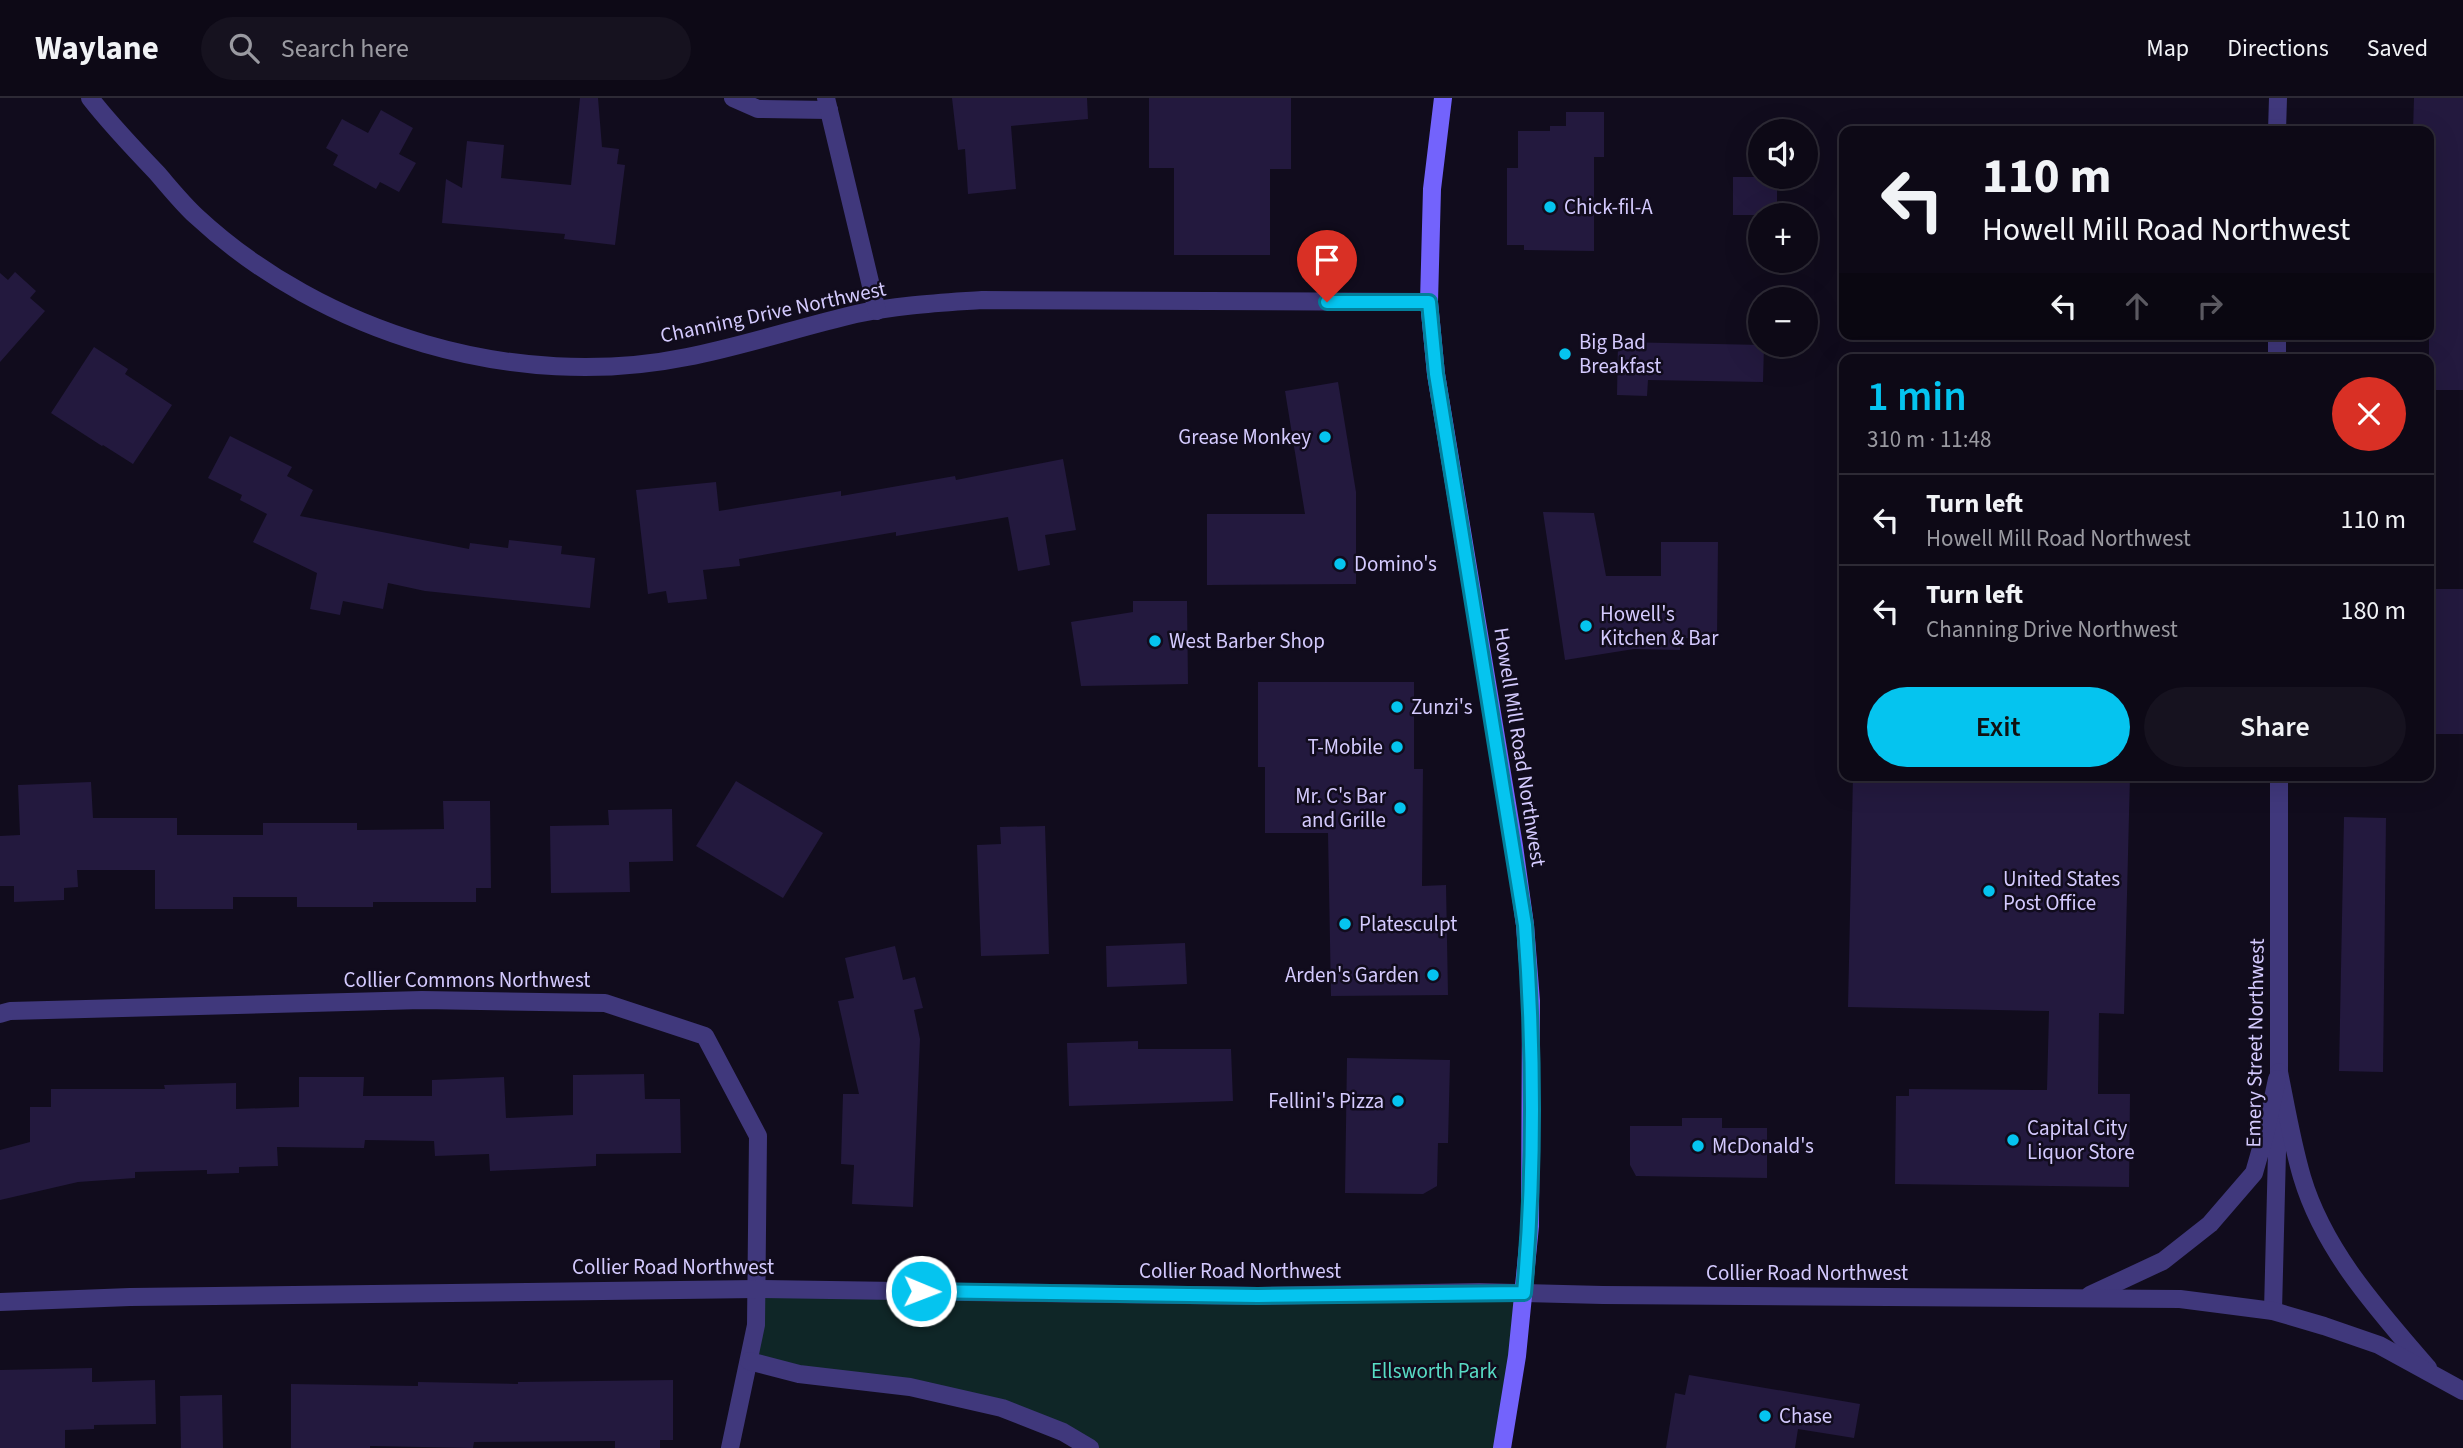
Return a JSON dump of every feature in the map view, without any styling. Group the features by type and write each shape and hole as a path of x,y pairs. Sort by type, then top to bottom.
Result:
{"main road":[{"name":"Howell Mill Road Northwest","path":"1443,98 1432,189 1429,302 1436,374 1525,925 1531,1001 1530,1226 1517,1356 1502,1448"}],"street":[{"name":"Channing Drive Northwest","path":"90,98 196,216 242,253 292,287 354,318 420,342 501,360 557,366 617,366 686,358 877,311 919,304 982,300 1429,302"},
{"path":"733,98 758,109 827,104 877,311"},
{"path":"2277,126 2278,98"},
{"name":"Emery Street Northwest","path":"2273,1311 2279,1072 2279,781"},
{"name":"Collier Commons Northwest","path":"0,1014 10,1011 422,1000 605,1003 705,1037 758,1136 756,1325 730,1448"},
{"path":"2085,1298 2163,1261 2219,1214 2254,1173 2279,1072"},
{"path":"2279,1072 2302,1178 2326,1234 2366,1296 2435,1376"},
{"name":"Collier Road Northwest","path":"0,1302 131,1297 756,1289 1258,1296 1524,1293 2180,1299 2273,1311 2324,1326 2379,1345 2463,1391"},
{"path":"749,1361 799,1374 910,1387 1002,1408 1063,1432 1090,1448"}],"green space":[{"name":"Ellsworth Park","path":"756,1289 1524,1293 1502,1448 1090,1448 1002,1408 749,1361"}],"building":[{"path":"580,98 598,98 602,147 619,149 617,164 625,165 615,245 564,239 565,234 442,223 446,179 462,188 467,141 504,145 501,178 571,185"},
{"path":"952,98 1087,98 1088,119 1011,126 1016,189 968,194 965,149 958,150"},
{"path":"1149,98 1291,98 1291,169 1270,169 1270,255 1174,255 1174,168 1149,168"},
{"path":"2414,98 2463,98 2463,390 2434,390 2434,354 2429,354 2429,340 2434,340 2434,126 2413,126"},
{"path":"381,110 413,128 399,154 416,163 399,192 380,182 376,189 333,165 338,155 326,148 342,119 368,133"},
{"name":"Chick-fil-A","path":"1566,112 1604,112 1604,157 1594,157 1594,251 1524,250 1524,245 1507,245 1507,168 1518,168 1518,131 1550,131 1550,126 1566,126"},
{"path":"1733,177 1748,177 1748,189 1777,189 1777,203 1748,203 1748,215 1733,215"},
{"path":"15,272 36,291 30,298 45,311 0,362 0,273 8,280"},
{"path":"1618,342 1748,345 1748,357 1764,357 1763,382 1648,380 1647,396 1617,395"},
{"path":"94,347 128,369 125,374 172,405 133,464 51,413"},
{"path":"1338,382 1356,492 1356,584 1207,585 1207,514 1305,514 1285,391"},
{"path":"230,436 292,467 287,476 313,490 300,516 469,549 470,543 508,548 509,540 562,546 561,554 595,558 590,608 425,591 388,583 383,609 343,601 340,615 310,609 317,573 253,542 267,514 240,500 242,495 208,478"},
{"path":"1063,459 1076,530 1045,535 1050,565 1018,571 1008,517 896,536 896,532 739,559 740,566 703,570 707,599 668,603 666,591 648,594 636,490 716,482 719,511 841,491 841,496 955,476 956,480"},
{"path":"1543,512 1594,513 1606,576 1661,576 1661,542 1718,542 1717,638 1680,638 1680,650 1634,649 1565,660"},
{"path":"2434,589 2463,589 2463,734 2434,734"},
{"path":"1133,601 1187,601 1188,684 1081,686 1071,622 1133,612"},
{"path":"1258,682 1414,682 1414,769 1423,769 1422,886 1446,885 1448,995 1331,996 1328,833 1265,833 1265,767 1258,767"},
{"path":"736,781 823,833 783,898 696,846"},
{"name":"United States Post Office","path":"1853,781 2130,781 2124,1014 2099,1013 2098,1094 2130,1094 2129,1187 1895,1184 1896,1096 1909,1096 1909,1089 2047,1090 2049,1011 1848,1007"},
{"path":"91,782 93,818 177,818 177,835 263,835 263,823 357,823 357,830 444,829 443,801 490,801 491,888 476,888 476,902 373,902 373,907 297,907 297,897 233,897 233,909 155,909 155,870 77,870 78,887 64,888 64,900 14,902 14,886 0,886 0,836 20,835 18,785"},
{"path":"672,809 673,861 629,862 630,892 551,893 550,826 609,825 608,810"},
{"path":"2344,817 2386,818 2383,1072 2339,1071"},
{"path":"1045,826 1049,954 981,956 977,845 1001,844 1000,827"},
{"path":"1185,943 1187,984 1107,987 1106,946"},
{"path":"895,946 903,980 915,977 923,1008 914,1010 920,1039 913,1207 852,1204 854,1165 841,1164 843,1094 859,1094 838,1001 854,998 845,958"},
{"path":"1138,1041 1138,1049 1231,1049 1233,1101 1069,1106 1067,1043"},
{"name":"Fellini's Pizza","path":"1347,1058 1450,1060 1448,1143 1438,1143 1437,1186 1423,1194 1345,1193"},
{"path":"644,1074 645,1099 680,1099 681,1153 596,1154 596,1166 490,1171 489,1154 435,1156 434,1141 365,1140 364,1148 277,1147 278,1166 239,1167 239,1173 207,1174 207,1170 135,1172 135,1178 78,1182 0,1200 0,1150 30,1142 30,1107 51,1107 51,1089 165,1089 164,1085 236,1083 236,1109 299,1107 299,1077 364,1077 363,1096 432,1096 432,1080 504,1077 506,1118 573,1115 573,1075"},
{"name":"McDonald's","path":"1682,1118 1722,1118 1722,1128 1767,1128 1767,1178 1636,1176 1630,1165 1630,1126 1682,1126"},
{"path":"92,1368 92,1382 155,1380 156,1424 94,1425 94,1429 65,1430 65,1448 0,1448 0,1370"},
{"name":"Chase","path":"1689,1375 1860,1404 1854,1438 1798,1429 1795,1448 1666,1448 1675,1393 1685,1395"},
{"path":"673,1380 673,1440 660,1440 660,1448 615,1448 615,1441 474,1442 473,1448 291,1448 291,1384 418,1386 418,1382 518,1384"},
{"path":"222,1395 223,1448 181,1448 180,1396"}],"place":[{"name":"Chick-fil-A","path":"1550,207"},
{"name":"Big Bad Breakfast","path":"1565,354"},
{"name":"Grease Monkey","path":"1325,437"},
{"name":"Domino's","path":"1340,564"},
{"name":"Howell's Kitchen & Bar","path":"1586,626"},
{"name":"West Barber Shop","path":"1155,641"},
{"name":"Zunzi's","path":"1397,707"},
{"name":"T-Mobile","path":"1397,747"},
{"name":"Mr. C's Bar and Grille","path":"1400,808"},
{"name":"United States Post Office","path":"1989,891"},
{"name":"Platesculpt","path":"1345,924"},
{"name":"Arden's Garden","path":"1433,975"},
{"name":"Fellini's Pizza","path":"1398,1101"},
{"name":"Capital City Liquor Store","path":"2013,1140"},
{"name":"McDonald's","path":"1698,1146"},
{"name":"Chase","path":"1765,1416"}],"route":[{"path":"921,1291 1258,1296 1524,1293 1530,1226 1532,1070 1531,1001 1525,925 1436,374 1429,302 1327,302"}]}
